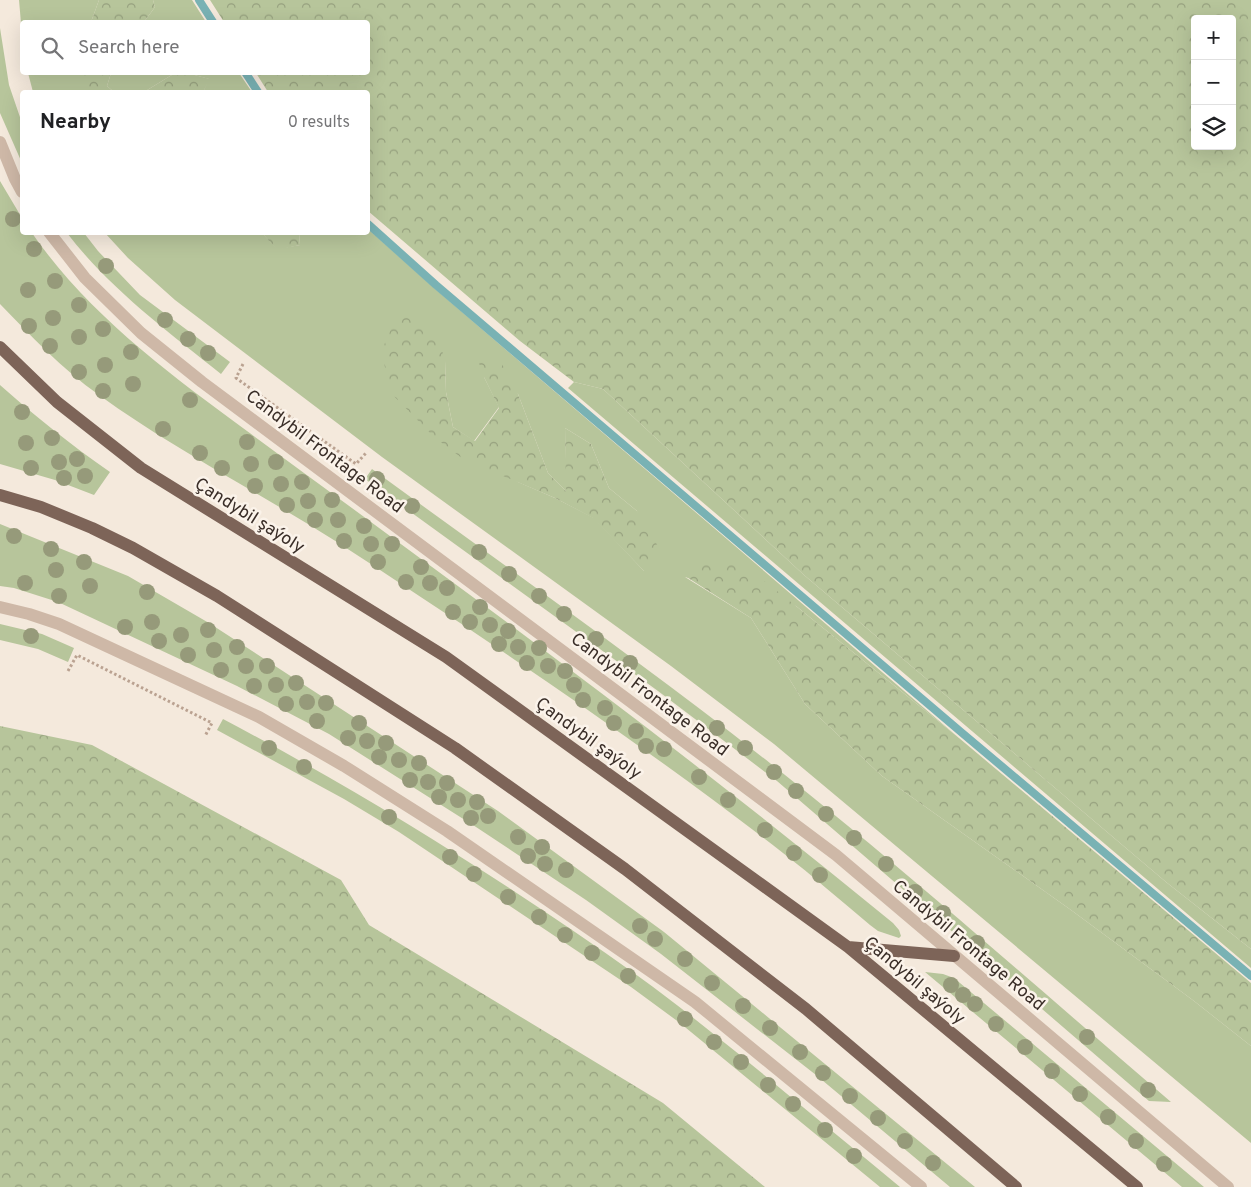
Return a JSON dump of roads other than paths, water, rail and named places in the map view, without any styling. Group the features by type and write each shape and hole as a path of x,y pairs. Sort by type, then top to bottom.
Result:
{"main road":[{"name":"Çandybil şaýoly","path":"0,347 57,402 141,468 446,657 848,947 1137,1187"},
{"path":"0,495 41,507 92,528 133,548 217,596 455,748 625,869 806,1009 1016,1187"},
{"path":"848,947 954,956"}],"street":[{"path":"0,142 20,188"},
{"name":"Candybil Frontage Road","path":"52,235 85,278 141,333 195,376 836,855 1228,1187"},
{"path":"0,607 59,624 259,717 344,766 447,831 695,1002 921,1187"}],"waterway":[{"path":"199,0 212,20"},
{"path":"247,75 257,90"},
{"path":"370,226 436,285 1251,976"}]}
